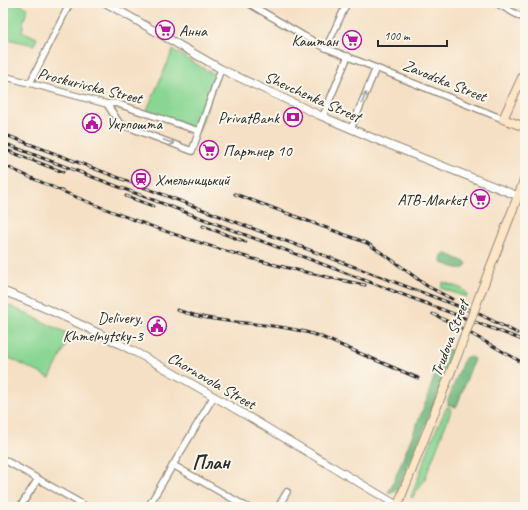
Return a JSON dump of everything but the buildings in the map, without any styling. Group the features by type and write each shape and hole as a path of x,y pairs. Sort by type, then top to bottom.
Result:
{"main road":[{"path":"503,119 525,70"},
{"name":"Zavodska Street","path":"503,119 525,128"},
{"name":"Trudova Street","path":"398,507 525,178"}],"street":[{"path":"30,83 70,3"},
{"name":"Shevchenka Street","path":"106,3 222,69 323,116 518,196"},
{"name":"Zavodska Street","path":"248,3 326,48 503,119"},
{"path":"326,48 347,3"},
{"path":"496,3 525,19"},
{"path":"323,116 348,56"},
{"path":"351,128 376,68"},
{"path":"107,104 120,124 192,151 222,69"},
{"name":"Proskurivska Street","path":"3,76 107,104 115,103 199,131"},
{"name":"Chornovola Street","path":"3,291 42,306 96,331 214,396 398,507"},
{"path":"148,507 214,396"},
{"path":"3,459 87,507"},
{"path":"173,465 247,507"},
{"path":"20,507 38,479"},
{"path":"278,507 287,492"}],"green space":[{"path":"3,3 17,3 28,8 22,31 37,38 34,45 3,38 3,16 6,11 3,10"},
{"path":"173,50 218,77 199,131 146,112"},
{"path":"445,253 467,263 465,267 460,269 442,263 442,255"},
{"path":"443,282 463,289 468,294 466,297 441,288"},
{"path":"6,304 71,335 50,378 3,355 3,310"},
{"path":"443,348 455,351 397,491 391,493 388,492 391,488 427,399"},
{"path":"466,357 474,359 458,403 456,407 448,405 448,400 463,361"},
{"path":"447,407 450,408 451,411 424,481 412,498 411,497 435,432"}],"railway":[{"path":"3,134 479,314 517,333"},
{"path":"3,143 525,341"},
{"path":"3,149 63,172"},
{"path":"3,165 63,192 187,239 279,266 365,285"},
{"path":"235,194 367,243 427,286 452,299"},
{"path":"126,196 153,206"},
{"path":"203,226 246,242"},
{"path":"177,310 208,318 306,332 319,336 418,378"},
{"path":"433,314 525,364"}],"place":[{"name":"Анна","path":"165,30"},
{"name":"Каштан","path":"352,40"},
{"name":"PrivatBank","path":"293,117"},
{"name":"Укрпошта","path":"92,123"},
{"name":"Партнер 10","path":"209,150"},
{"name":"Хмельницький","path":"141,179"},
{"name":"ATB-Market","path":"480,199"},
{"name":"Delivery, Khmelnytsky-3","path":"157,326"}],"district":[{"name":"План","path":"211,462"}]}
